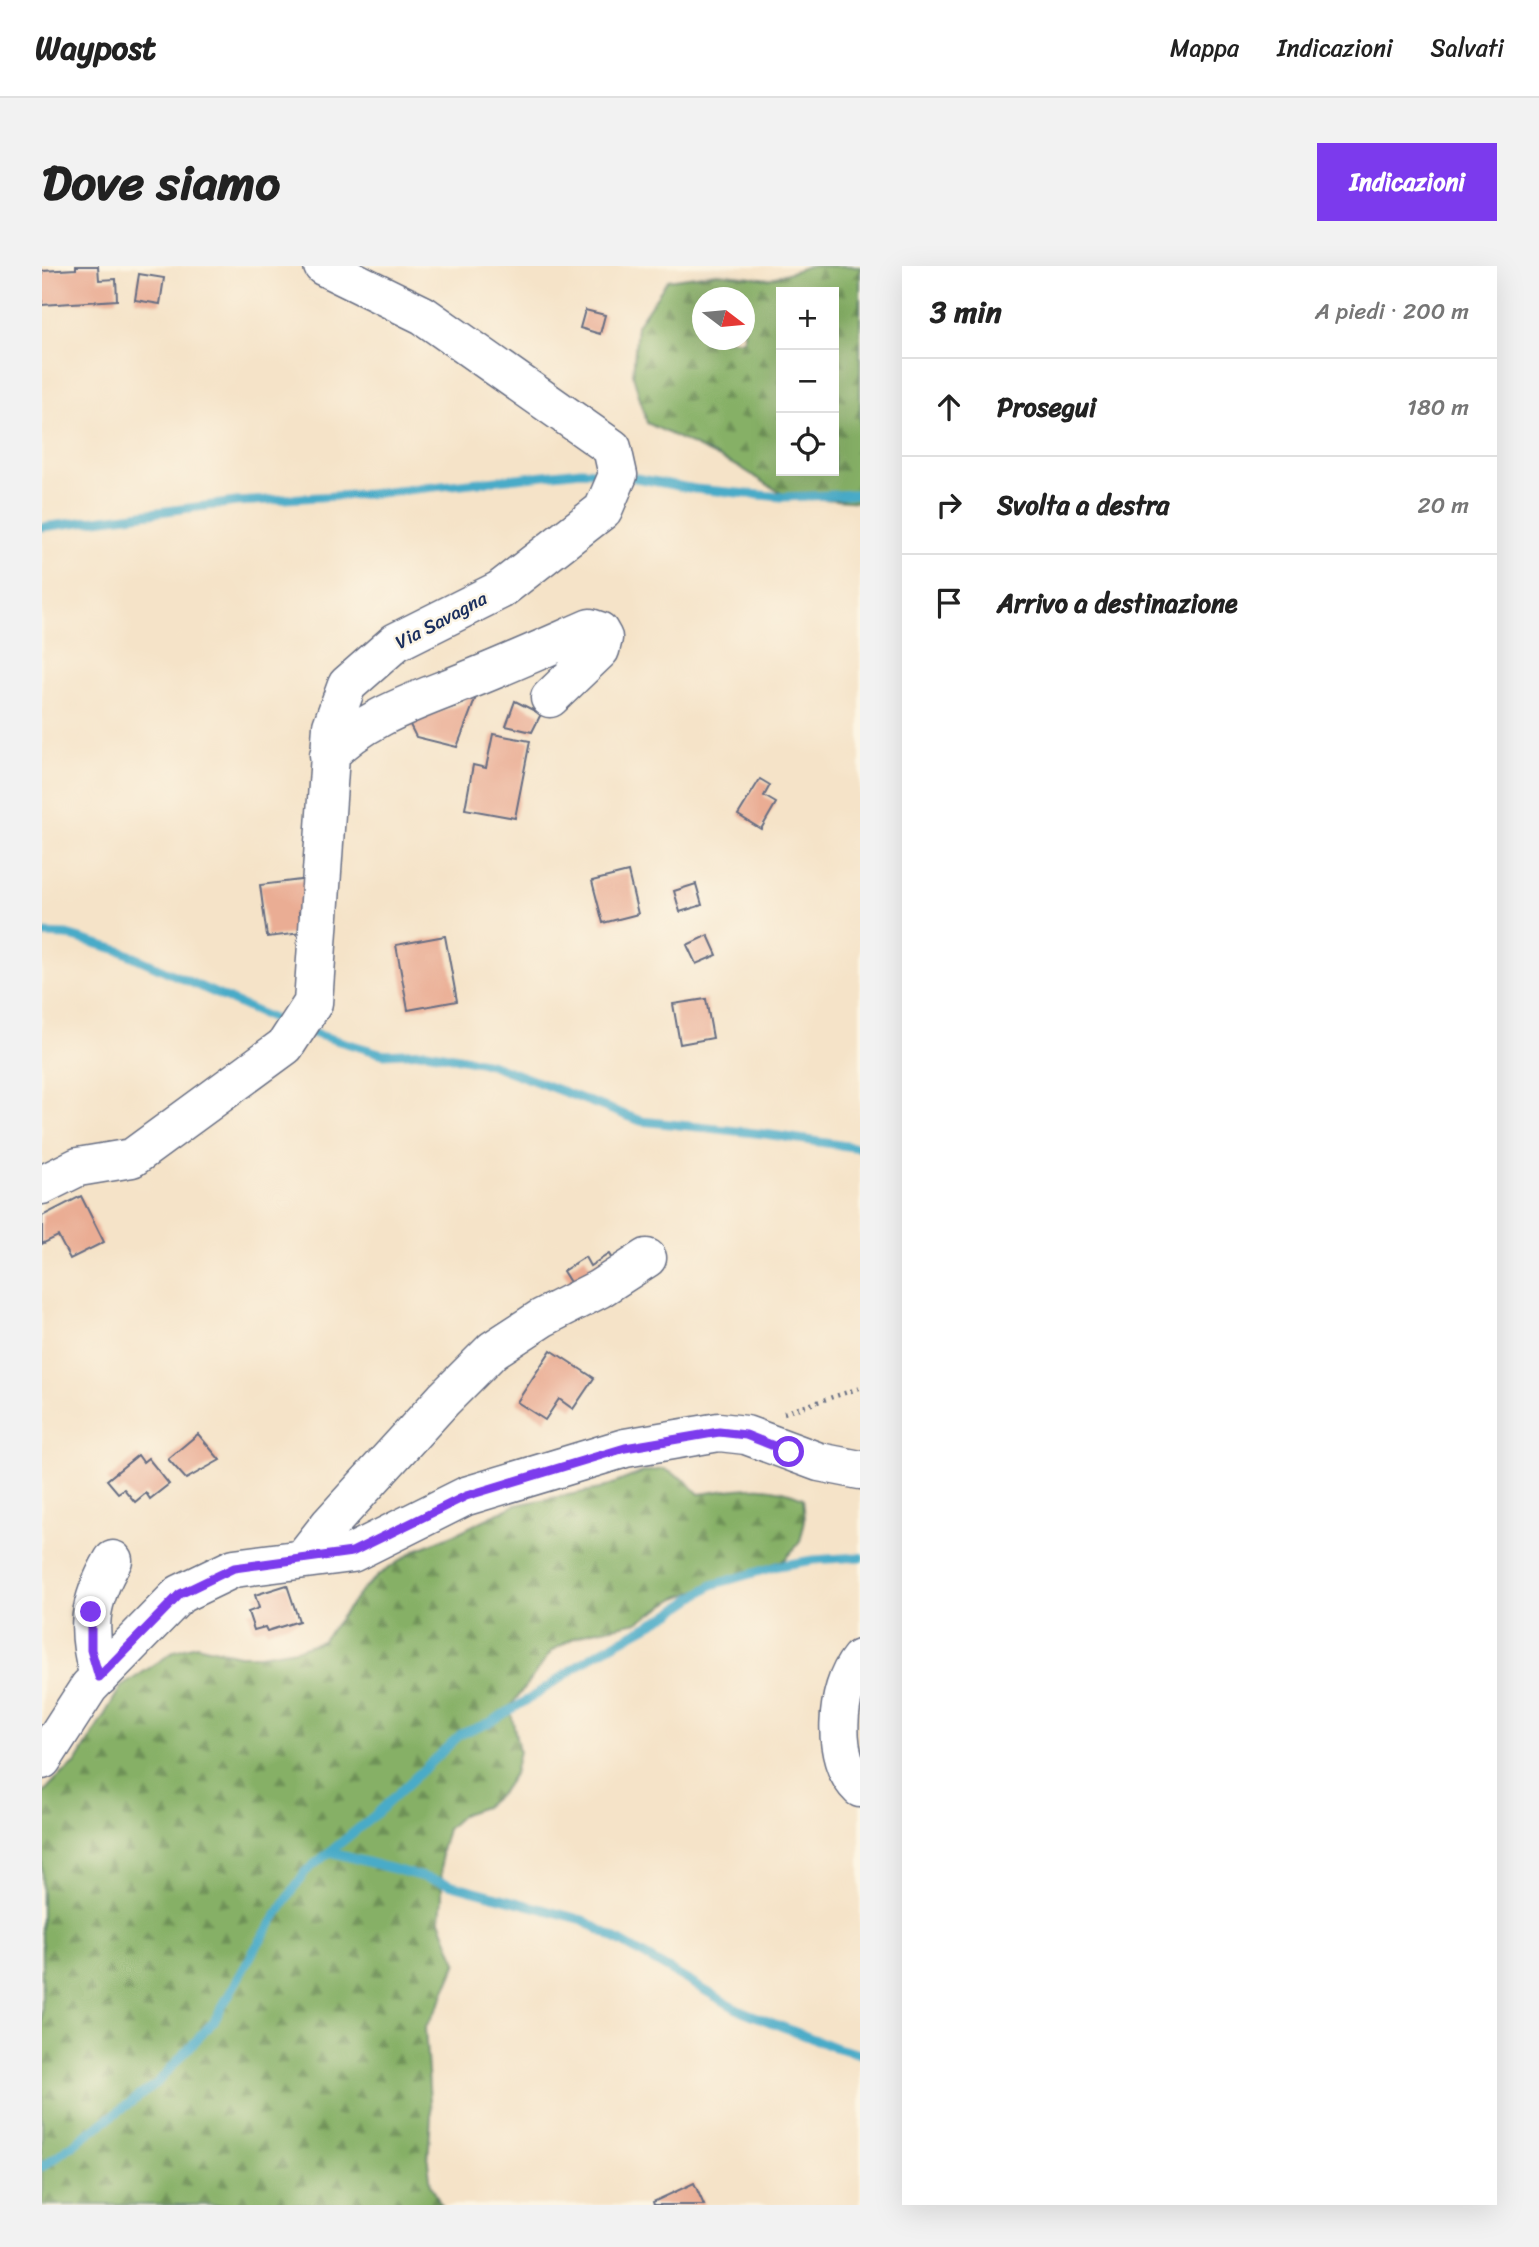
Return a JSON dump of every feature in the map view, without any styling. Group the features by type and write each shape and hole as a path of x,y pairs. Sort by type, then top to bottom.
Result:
{"street":[{"name":"Via Savagna","path":"42,1185 78,1167 132,1158 285,1046 313,1003 332,726 347,685 396,642 500,590 603,510 618,475 612,448 423,315 323,266"},
{"path":"329,755 358,730 394,709 590,628 598,631 603,638 600,650 550,698"},
{"path":"304,1557 330,1524 444,1399 493,1350 542,1318 600,1289 647,1258"},
{"path":"42,1760 89,1687 180,1594 234,1568 352,1552 466,1496 625,1448 719,1432 746,1435 789,1452 860,1471"},
{"path":"99,1677 91,1650 91,1612 98,1587 113,1560"},
{"path":"860,1659 853,1668 841,1705 840,1748 850,1778 860,1788"}],"path":[{"path":"783,1413 860,1388"}],"green space":[{"path":"809,266 860,266 860,502 786,496 741,468 647,423 633,375 637,325 668,280 717,273 769,279"},
{"path":"664,1469 684,1479 699,1494 764,1488 803,1498 805,1520 800,1542 784,1560 676,1598 637,1622 593,1631 572,1639 552,1651 510,1707 519,1751 514,1774 502,1792 484,1807 463,1814 447,1829 441,1851 440,1920 457,1963 439,2005 425,2028 431,2116 428,2162 431,2185 441,2205 42,2205 42,1794 76,1763 121,1687 175,1651 196,1645 239,1655 260,1655 301,1648 322,1641 363,1589 416,1550 515,1505 600,1489 643,1472"}],"building":[{"path":"76,266 98,266 99,280 116,279 117,300 42,305 42,271 76,269"},
{"path":"139,274 164,278 160,304 135,300"},
{"path":"585,310 605,315 600,334 580,328"},
{"path":"467,696 476,697 457,747 416,737 408,721 463,704"},
{"path":"515,701 541,714 532,732 506,726"},
{"path":"493,734 530,741 515,818 465,809 473,765 486,768"},
{"path":"760,779 770,785 764,796 776,803 761,829 738,815"},
{"path":"628,872 638,914 603,923 592,881"},
{"path":"309,879 310,911 299,912 302,933 267,937 260,885"},
{"path":"696,884 702,905 680,912 674,891"},
{"path":"708,935 717,955 696,964 687,945"},
{"path":"445,936 457,1001 408,1010 396,945"},
{"path":"706,999 713,1038 680,1044 673,1004"},
{"path":"81,1196 104,1242 70,1259 58,1236 42,1244 42,1216"},
{"path":"609,1254 613,1261 576,1292 563,1271 585,1257 590,1266"},
{"path":"551,1350 594,1378 573,1409 559,1399 545,1420 517,1402"},
{"path":"198,1434 220,1460 186,1479 168,1459"},
{"path":"138,1455 143,1462 148,1458 169,1484 150,1499 146,1493 135,1502 124,1489 118,1493 107,1480"},
{"path":"287,1585 299,1621 267,1631 265,1627 254,1630 248,1612 259,1608 255,1595"},
{"path":"694,2183 704,2205 654,2205 653,2202"}],"waterway":[{"path":"42,527 236,502 369,494 581,471 607,473"},
{"path":"625,476 695,489 782,497 860,494"},
{"path":"42,934 67,935 121,951 288,1026"},
{"path":"305,1031 383,1054 427,1052 490,1064 641,1121 765,1134 860,1148"},
{"path":"42,2167 156,2084 214,2021 256,1947 305,1872 375,1815 461,1734 489,1723 594,1655 671,1613 712,1585 778,1566 813,1560 860,1557"},
{"path":"330,1852 583,1920 737,2009 834,2047 860,2054"}],"route":[{"path":"91,1612 91,1650 99,1677 180,1594 234,1568 352,1552 466,1496 625,1448 719,1432 746,1435 789,1452"}]}
